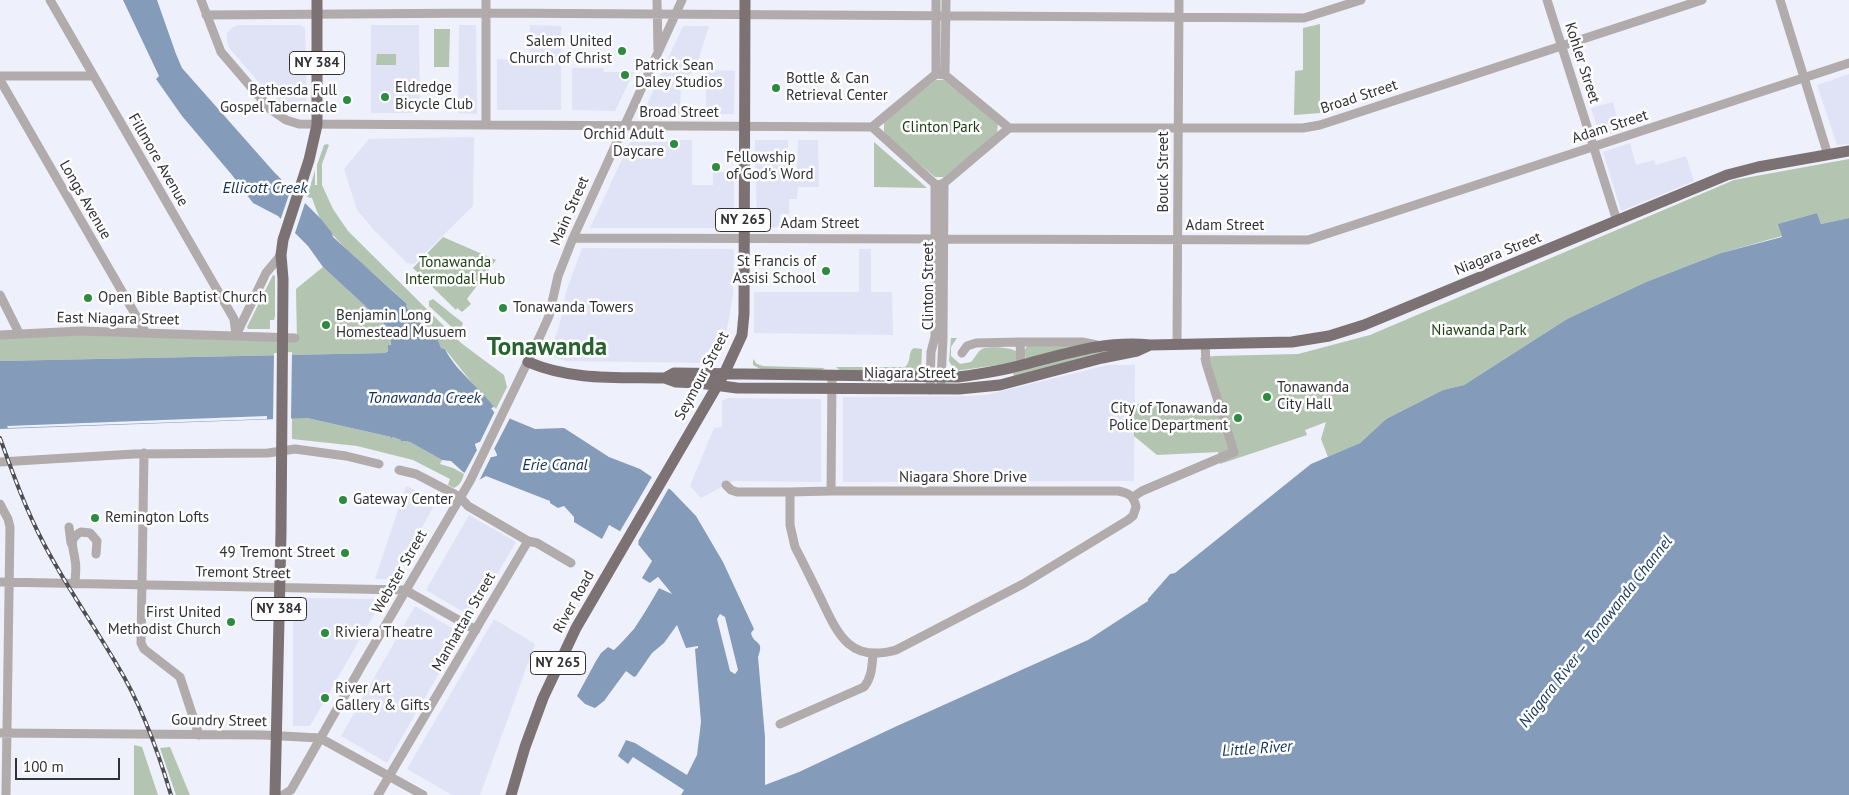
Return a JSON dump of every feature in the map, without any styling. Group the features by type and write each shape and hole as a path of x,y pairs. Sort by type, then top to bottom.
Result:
{"main road":[{"name":"NY 384","path":"275,795 282,450 281,255 286,231 311,153 317,125 317,0"},
{"name":"Seymour Street","path":"642,514 724,374 743,330 745,0"},
{"name":"Niagara Street","path":"664,378 674,373 975,375 1022,366 1097,346 1135,343 1150,345 1292,342 1329,336 1364,325 1727,175 1758,166 1849,151"},
{"name":"Niagara Street","path":"528,362 546,369 577,376 664,378 676,382 738,388 935,390 1000,385 1102,358 1137,351 1150,345"},
{"name":"River Road","path":"511,795 525,747 543,698 576,628 642,514"}],"street":[{"name":"Fillmore Avenue","path":"50,0 234,319 236,335"},
{"name":"Broad Street","path":"201,0 221,52 270,109 293,123 317,125 872,128"},
{"path":"486,0 486,125"},
{"path":"657,0 658,52"},
{"name":"Main Street","path":"492,436 549,316 558,276 573,238 682,0"},
{"path":"936,0 935,16 941,74 1010,128 939,183 872,128 941,74 946,0"},
{"name":"Bouck Street","path":"1177,344 1179,0"},
{"path":"206,15 486,14 1304,18 1361,0"},
{"name":"Kohler Street","path":"1548,0 1617,221"},
{"name":"Broad Street","path":"1010,128 1293,129 1320,125 1702,0"},
{"path":"1780,0 1828,155"},
{"name":"Adam Street","path":"573,238 1308,240 1849,63"},
{"path":"0,76 94,76"},
{"name":"Longs Avenue","path":"0,80 146,333"},
{"name":"Clinton Street","path":"935,390 943,337 939,183"},
{"path":"236,335 266,273 281,255"},
{"path":"0,295 19,333"},
{"name":"East Niagara Street","path":"0,335 54,331 295,338"},
{"name":"Niagara Street","path":"962,353 967,346 976,342 1082,342 1097,346"},
{"path":"1020,342 1022,366"},
{"path":"790,492 790,525 795,546 834,626 849,645 860,651 873,654 896,650 1056,565 1132,516 1136,506 1133,498 1142,491 1234,452 1206,363 1205,344"},
{"path":"832,375 832,491"},
{"name":"Webster Street","path":"283,795 291,790 470,481 492,436"},
{"path":"0,462 144,454 268,452 295,449 346,456 379,464"},
{"path":"144,454 141,643 144,649 180,677 199,735"},
{"path":"399,470 416,474 460,497 468,506 528,541 537,543 571,563"},
{"name":"Niagara Shore Drive","path":"726,485 731,490 737,492 1118,491 1126,492 1133,498"},
{"path":"0,504 10,527 5,582 3,733 6,795"},
{"path":"69,527 69,538 75,559 75,584"},
{"path":"71,544 73,538 81,532 90,533 96,541 96,554"},
{"name":"Manhattan Street","path":"378,795 528,541"},
{"name":"Tremont Street","path":"5,582 406,590 476,630"},
{"path":"780,724 864,687 872,673 873,654"},
{"name":"Goundry Street","path":"3,733 320,738 423,795"}],"shaded area":[{"path":"238,25 300,25 305,28 307,110 282,109 230,49 227,42 227,33"},
{"path":"371,25 419,25 420,113 371,113"},
{"path":"459,25 476,25 477,114 458,113"},
{"path":"530,25 561,26 561,110 497,110 497,59 518,60 519,58 529,58"},
{"path":"683,26 709,26 695,70 681,82 680,114 643,113"},
{"path":"572,68 603,68 604,72 634,72 615,111 572,110"},
{"path":"706,70 735,71 734,114 706,114"},
{"path":"1849,74 1849,144 1837,145 1817,85"},
{"path":"1613,102 1620,131 1600,136 1591,108"},
{"path":"474,137 473,206 414,264 407,263 357,210 344,169 369,139"},
{"path":"678,140 692,140 692,185 713,185 713,172 734,172 734,228 590,228 630,142 678,142"},
{"path":"755,140 788,140 788,169 797,169 798,140 818,140 819,187 798,187 797,199 789,199 789,214 780,214 780,227 757,228"},
{"path":"1630,143 1636,165 1654,160 1656,165 1686,156 1694,181 1621,211 1603,152"},
{"path":"582,248 734,250 733,293 729,319 726,332 713,360 705,363 566,361 552,357 549,353 559,327 566,292"},
{"path":"859,249 871,249 871,292 892,292 893,335 754,333 754,292 859,292"},
{"path":"1108,365 1135,365 1134,481 843,482 843,397 986,395"},
{"path":"728,398 821,399 821,482 733,481 701,498 690,486 714,428 722,427 722,401"},
{"path":"406,486 437,500 394,579 375,579"},
{"path":"469,515 516,542 472,617 426,590"},
{"path":"293,598 383,599 310,726 293,726"},
{"path":"415,606 462,634 387,763 341,736"},
{"path":"494,619 535,644 480,795 452,795 407,769"}],"green space":[{"path":"1320,24 1320,113 1294,115 1295,71 1303,70 1303,28"},
{"path":"434,29 450,29 449,67 434,67"},
{"path":"377,54 396,54 396,65 376,65"},
{"name":"Clinton Park","path":"936,80 944,80 998,122 997,134 944,177 935,177 884,134 884,122"},
{"path":"874,142 927,188 874,187"},
{"path":"324,145 329,145 322,164 322,185 333,209 348,231 461,343 504,375 507,387 496,409 445,349 441,348 435,332 433,334 411,314 406,306 407,304 352,255 321,220 312,198 307,197 315,170 315,185 317,185 317,165"},
{"name":"Niawanda Park","path":"1849,159 1849,218 1821,224 1817,213 1779,224 1782,236 1721,253 1646,282 1567,319 1464,385 1443,390 1386,419 1360,443 1328,457 1321,439 1326,422 1305,430 1307,435 1220,464 1218,452 1157,455 1134,436 1134,404 1217,403 1200,358 1298,354 1370,335 1734,180"},
{"name":"Tonawanda Intermodal Hub","path":"443,237 496,260 467,299 471,304 462,312 457,308 456,310 413,268"},
{"path":"323,267 391,330 388,351 385,353 0,361 0,339 68,334 297,341 296,289"},
{"path":"273,275 275,276 275,316 274,320 270,320 270,329 248,329 247,327"},
{"path":"433,299 463,323 461,329 456,331 429,306 429,301"},
{"path":"951,338 957,338 951,347 951,356 960,364 971,362 980,350 985,348 1014,350 1017,352 1017,360 1013,363 955,371 949,361"},
{"path":"1078,345 1026,359 1024,351 1027,346"},
{"path":"914,348 922,349 921,371 841,371 836,367 905,367"},
{"path":"1111,351 1014,377 1013,373 1080,354"},
{"path":"753,359 757,364 763,366 825,368 820,371 762,370 753,365"},
{"path":"292,418 307,418 391,437 390,440 393,437 401,440 401,442 410,442 442,460 440,464 464,474 462,481 454,488 448,485 450,479 413,460 357,446 292,439"},
{"path":"134,745 142,747 158,795 134,795"},
{"path":"170,747 190,795 176,795 160,748"}],"water":[{"path":"123,0 157,0 182,68 274,172 321,219 333,237 407,304 406,306 411,314 432,334 435,332 441,348 445,349 461,372 489,400 494,407 491,408 494,412 535,429 564,428 609,457 640,469 671,490 696,516 723,562 754,629 751,633 752,637 760,645 758,657 765,737 765,785 799,772 1088,640 1148,601 1170,574 1175,573 1311,464 1360,443 1386,419 1443,390 1464,385 1567,319 1646,282 1721,253 1782,237 1778,224 1817,213 1821,224 1849,218 1849,795 681,795 684,790 633,757 628,764 618,756 626,740 635,743 687,775 697,755 701,722 695,649 698,646 686,648 677,625 664,643 652,653 636,676 634,677 626,671 604,701 595,708 585,704 577,696 601,653 608,647 614,650 628,636 659,588 671,593 658,577 650,583 642,578 652,561 638,544 639,542 609,525 602,539 574,522 574,517 564,506 558,508 550,503 550,501 486,476 479,480 463,472 451,461 442,460 410,442 401,442 401,440 393,437 390,440 391,437 307,418 0,429 0,361 385,353 388,351 388,345 391,345 391,330 323,267 308,246 278,216 253,203 182,116 156,79 159,76","holes":["480,442 495,450 497,455 492,457 477,450 475,444"]}],"pier":[{"path":"292,186 306,200 294,236 280,221"},
{"path":"292,352 291,420 273,421 274,353"},
{"path":"495,411 510,418 494,449 497,456 491,457 479,481 464,474 477,450 475,444 480,442"},
{"path":"267,416 267,419 8,428 7,426"},
{"path":"653,475 670,486 636,545 636,543 619,533"},
{"path":"658,577 672,594 659,588 634,629 613,650 633,628 657,586 663,587 658,580 652,585 650,583"},
{"path":"720,614 725,617 738,670 735,674 730,671 717,619"}],"railway":[{"path":"0,438 37,531 61,575 134,696 155,745 171,795"}],"place":[{"name":"Salem United Church of Christ","path":"622,51"},
{"name":"Patrick Sean Daley Studios","path":"625,75"},
{"name":"Bottle & Can Retrieval Center","path":"776,88"},
{"name":"Eldredge Bicycle Club","path":"385,97"},
{"name":"Bethesda Full Gospel Tabernacle","path":"347,100"},
{"name":"Orchid Adult Daycare","path":"674,144"},
{"name":"Fellowship of God's Word","path":"716,167"},
{"name":"St Francis of Assisi School","path":"826,271"},
{"name":"Open Bible Baptist Church","path":"88,298"},
{"name":"Tonawanda Towers","path":"503,308"},
{"name":"Benjamin Long Homestead Musuem","path":"326,325"},
{"name":"Tonawanda City Hall","path":"1267,397"},
{"name":"City of Tonawanda Police Department","path":"1238,418"},
{"name":"Gateway Center","path":"343,500"},
{"name":"Remington Lofts","path":"95,518"},
{"name":"49 Tremont Street","path":"345,553"},
{"name":"First United Methodist Church","path":"231,622"},
{"name":"Riviera Theatre","path":"325,633"},
{"name":"River Art Gallery & Gifts","path":"325,698"}],"district":[{"name":"Tonawanda","path":"547,348"}],"water label":[{"name":"Ellicott Creek","path":"265,188"},
{"name":"Tonawanda Creek","path":"424,398"},
{"name":"Erie Canal","path":"555,465"},
{"name":"Niagara River – Tonawanda Channel","path":"1596,632"},
{"name":"Little River","path":"1257,749"}]}
